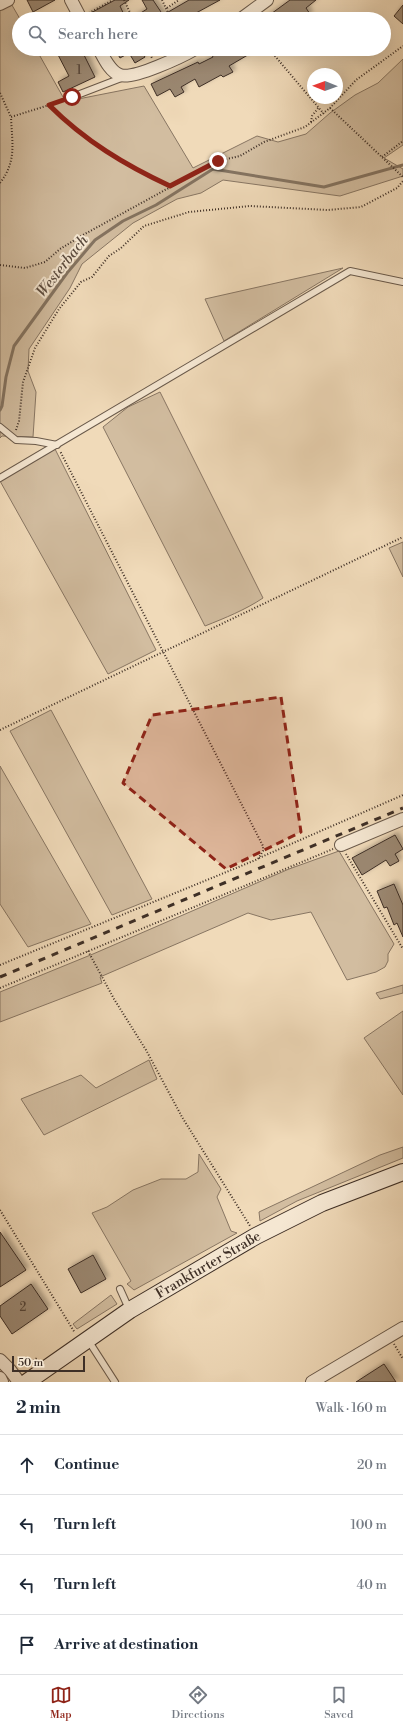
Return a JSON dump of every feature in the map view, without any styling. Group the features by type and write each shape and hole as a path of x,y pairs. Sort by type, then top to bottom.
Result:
{"main road":[{"name":"Frankfurter Straße","path":"27,1382 130,1310 256,1236 322,1203 403,1172"}],"street":[{"path":"0,4 8,0"},
{"path":"71,0 78,12"},
{"path":"251,12 267,0"},
{"path":"103,56 113,71 119,75 125,76 142,72 179,56"},
{"path":"341,846 403,819"},
{"path":"312,1382 403,1328"},
{"path":"0,1360 19,1382"},
{"path":"0,1378 2,1382"}],"lane":[{"path":"72,97 125,76"},
{"path":"0,478 350,271 403,282"},
{"path":"1,428 16,440 36,441 57,445"},
{"path":"120,1289 130,1310"},
{"path":"84,1341 115,1382"}],"path":[{"path":"92,12 113,0"},
{"path":"124,0 130,12"},
{"path":"162,0 168,12"},
{"path":"166,8 179,0"},
{"path":"391,55 403,46"},
{"path":"275,56 324,114"},
{"path":"0,265 25,268 44,262 60,248 170,186 218,161 240,156 264,142 305,127 324,114 356,80 389,56"},
{"path":"0,93 11,117 13,142 11,166 0,183"},
{"path":"11,117 72,97"},
{"path":"49,105 85,138 144,174 170,186"},
{"path":"310,123 312,116 319,107"},
{"path":"330,108 402,176"},
{"path":"382,157 403,141"},
{"path":"14,438 19,421 23,382 34,348 74,289 81,282 92,277 109,256 121,248 144,226 189,212 250,206 328,210 360,207 398,188 403,181"},
{"path":"57,445 263,846 258,859"},
{"path":"0,730 403,536"},
{"path":"0,965 258,859 403,795"},
{"path":"0,988 341,846 403,949"},
{"path":"88,951 114,999 146,1050 182,1117 256,1236"},
{"path":"0,1210 84,1341"},
{"path":"389,1336 403,1359"}],"highlighted area":[{"path":"281,697 301,832 226,869 123,783 152,715"}],"shaded area":[{"path":"0,0 9,0 16,12 12,12 12,56 40,56 63,97 68,101 144,86 193,168 257,136 278,142 306,134 330,113 355,95 378,83 403,59 403,145 384,158 403,169 403,176 340,196 223,180 201,193 177,199 133,223 82,264 70,288 29,349 28,371 36,392 33,437 2,436 0,438"},
{"path":"343,268 224,341 205,299"},
{"path":"160,392 263,598 242,610 205,626 103,427 128,407"},
{"path":"55,449 156,650 108,674 0,481"},
{"path":"403,542 403,577 389,548"},
{"path":"51,710 152,899 112,915 10,731"},
{"path":"0,766 91,924 28,947 0,904"},
{"path":"339,851 394,944 388,954 388,961 385,967 376,972 347,980 311,912 271,920 248,913 100,977 102,983 0,1022 0,992 93,954 289,869"},
{"path":"403,985 403,993 380,999 376,993"},
{"path":"403,1011 403,1095 364,1038"},
{"path":"149,1060 157,1079 44,1135 21,1099 81,1075 96,1088"},
{"path":"403,1147 403,1158 297,1201 260,1221 259,1212 380,1155"},
{"path":"199,1154 221,1189 217,1197 231,1231 237,1233 134,1290 127,1284 131,1281 92,1213 107,1207 133,1190 161,1179 186,1179 198,1172"},
{"path":"111,1295 117,1304 77,1329 73,1324"}],"building":[{"path":"27,0 55,0 33,12"},
{"path":"115,0 129,0 120,6 123,12 93,12"},
{"path":"142,0 153,0 161,12 142,12 147,9"},
{"path":"189,0 220,0 198,12 168,12"},
{"path":"290,0 316,0 306,8 309,12 274,12"},
{"path":"403,5 403,24 394,16"},
{"path":"59,56 84,56 95,77 63,92 58,82 69,76"},
{"path":"131,56 144,56 145,57 135,63"},
{"path":"246,56 229,66 233,72 223,77 221,75 199,87 195,79 181,87 184,92 175,97 170,89 157,96 151,84 198,62 199,64 213,57"},
{"path":"395,835 403,849 395,854 399,861 390,866 386,860 362,875 352,858"},
{"path":"394,884 403,905 403,937 397,923 394,925 387,907 384,908 377,891"},
{"path":"0,1232 26,1270 0,1287"},
{"path":"93,1255 106,1279 81,1293 68,1269"},
{"path":"31,1284 48,1309 12,1334 0,1316 0,1306"},
{"path":"384,1364 396,1382 356,1382"}],"waterway":[{"name":"Westerbach","path":"0,410 14,346 67,273 95,240 123,221 156,205 213,169 324,187 403,165"}],"railway":[{"path":"0,977 403,808"}],"route":[{"path":"72,97 49,105 85,138 144,174 170,186 190,177 218,161"}]}
